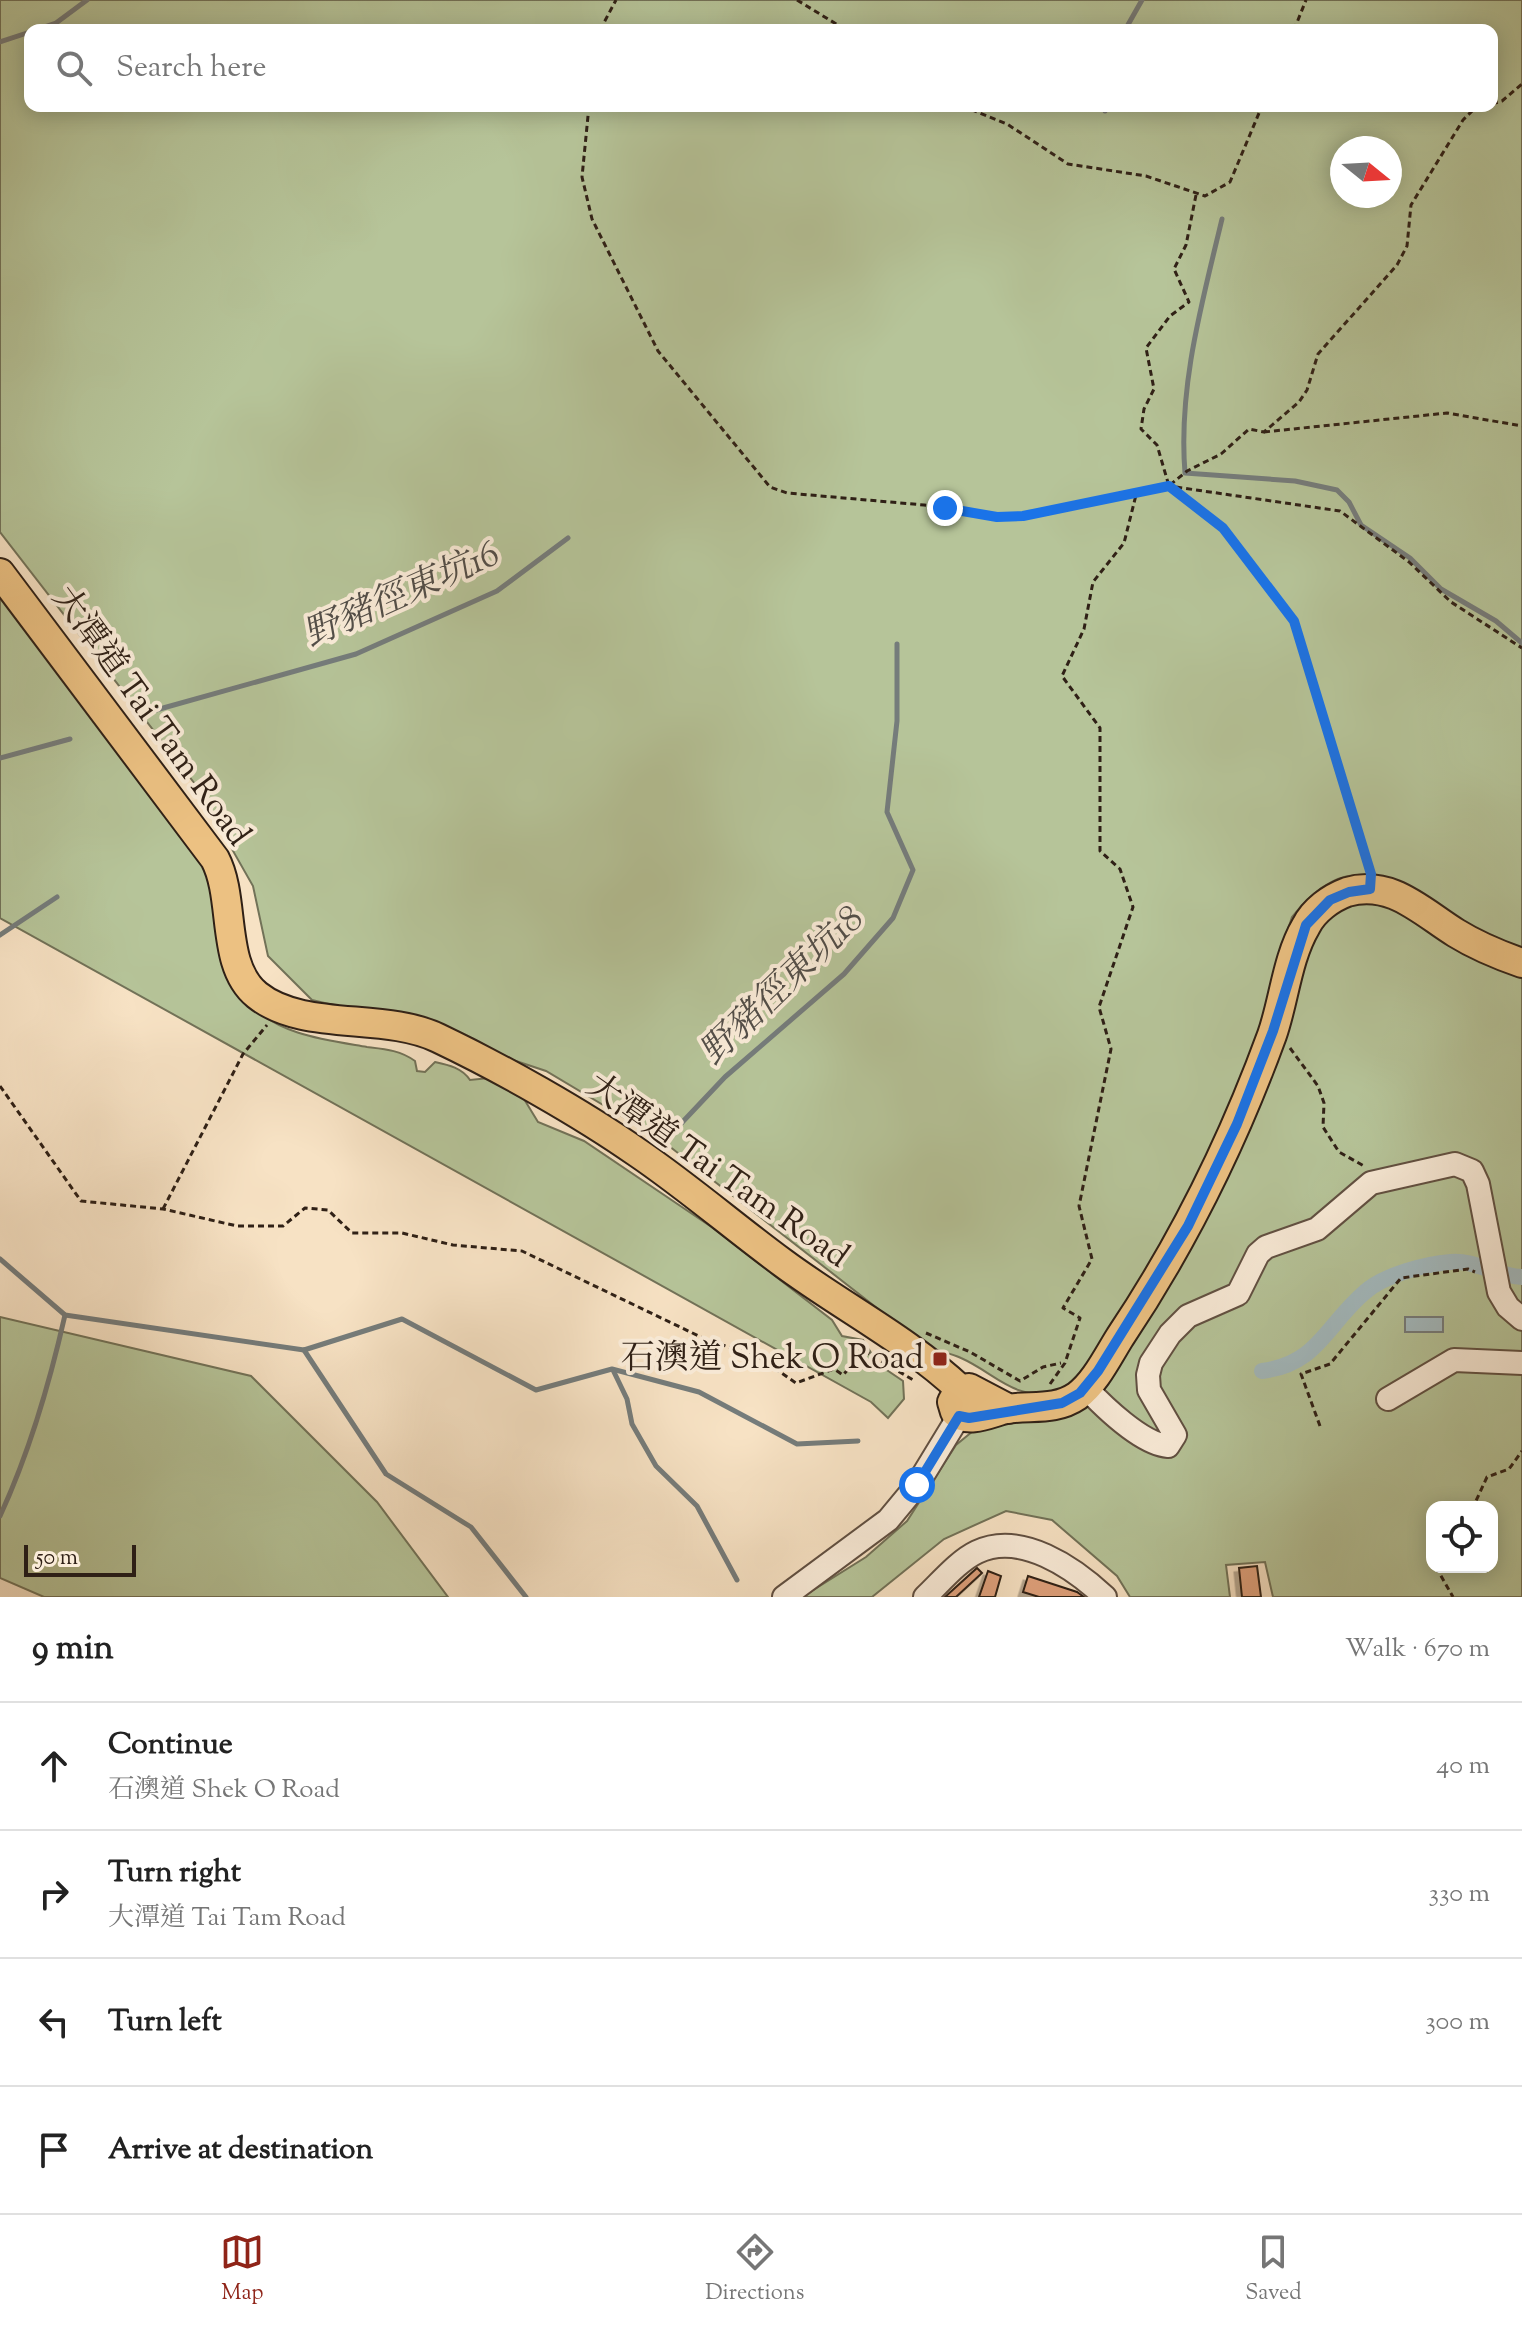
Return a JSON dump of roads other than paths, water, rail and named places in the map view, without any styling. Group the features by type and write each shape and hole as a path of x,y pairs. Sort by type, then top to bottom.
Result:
{"main road":[{"name":"大潭道 Tai Tam Road","path":"0,573 209,850 222,876 242,976 257,995 281,1009 408,1028 470,1054 640,1154 782,1262 935,1367 968,1404 1009,1409 1048,1407 1074,1397 1085,1387 1149,1293 1188,1226 1237,1124 1273,1031 1297,948 1310,919 1337,897 1370,889 1404,898 1468,940 1522,963"}],"street":[{"path":"1085,1387 1116,1418 1160,1445 1168,1446 1175,1435 1149,1390 1148,1375 1151,1363 1170,1334 1188,1316 1238,1294 1258,1254 1266,1247 1317,1229 1377,1181 1455,1164 1472,1171 1478,1184 1496,1274 1508,1307 1522,1319"},
{"path":"1418,1171 1447,1173"},
{"path":"1388,1399 1454,1360 1522,1363"},
{"path":"784,1597 888,1520 917,1485 968,1404"},
{"path":"925,1597 976,1552 1003,1545 1030,1549 1060,1563 1105,1597"}],"water":[{"path":"1405,1317 1443,1317 1443,1332 1405,1332"}],"waterway":[{"path":"53,24 87,0"},
{"path":"1128,24 1142,0"},
{"path":"0,42 24,34"},
{"path":"1222,219 1188,377 1185,473 1295,481 1337,490 1349,502 1361,525 1410,558 1441,589 1496,621 1522,643"},
{"name":"野豬徑東坑16","path":"156,710 356,654 497,591 568,538"},
{"name":"野豬徑東坑18","path":"647,1149 674,1131 725,1077 844,974 893,918 913,870 887,812 897,721 897,644"},
{"path":"0,758 70,739"},
{"path":"0,935 57,897"},
{"path":"0,1259 65,1315 304,1350 402,1319 536,1390 612,1369 699,1392 797,1444 858,1441"},
{"path":"1262,1371 1281,1367 1309,1352 1365,1292 1405,1271 1460,1262 1522,1277"},
{"path":"0,1516 38,1418 65,1315"},
{"path":"304,1350 386,1474 471,1527 526,1597"},
{"path":"613,1370 627,1399 632,1424 656,1466 697,1506 737,1580"}],"place":[{"name":"石澳道 Shek O Road","path":"940,1359"}]}
